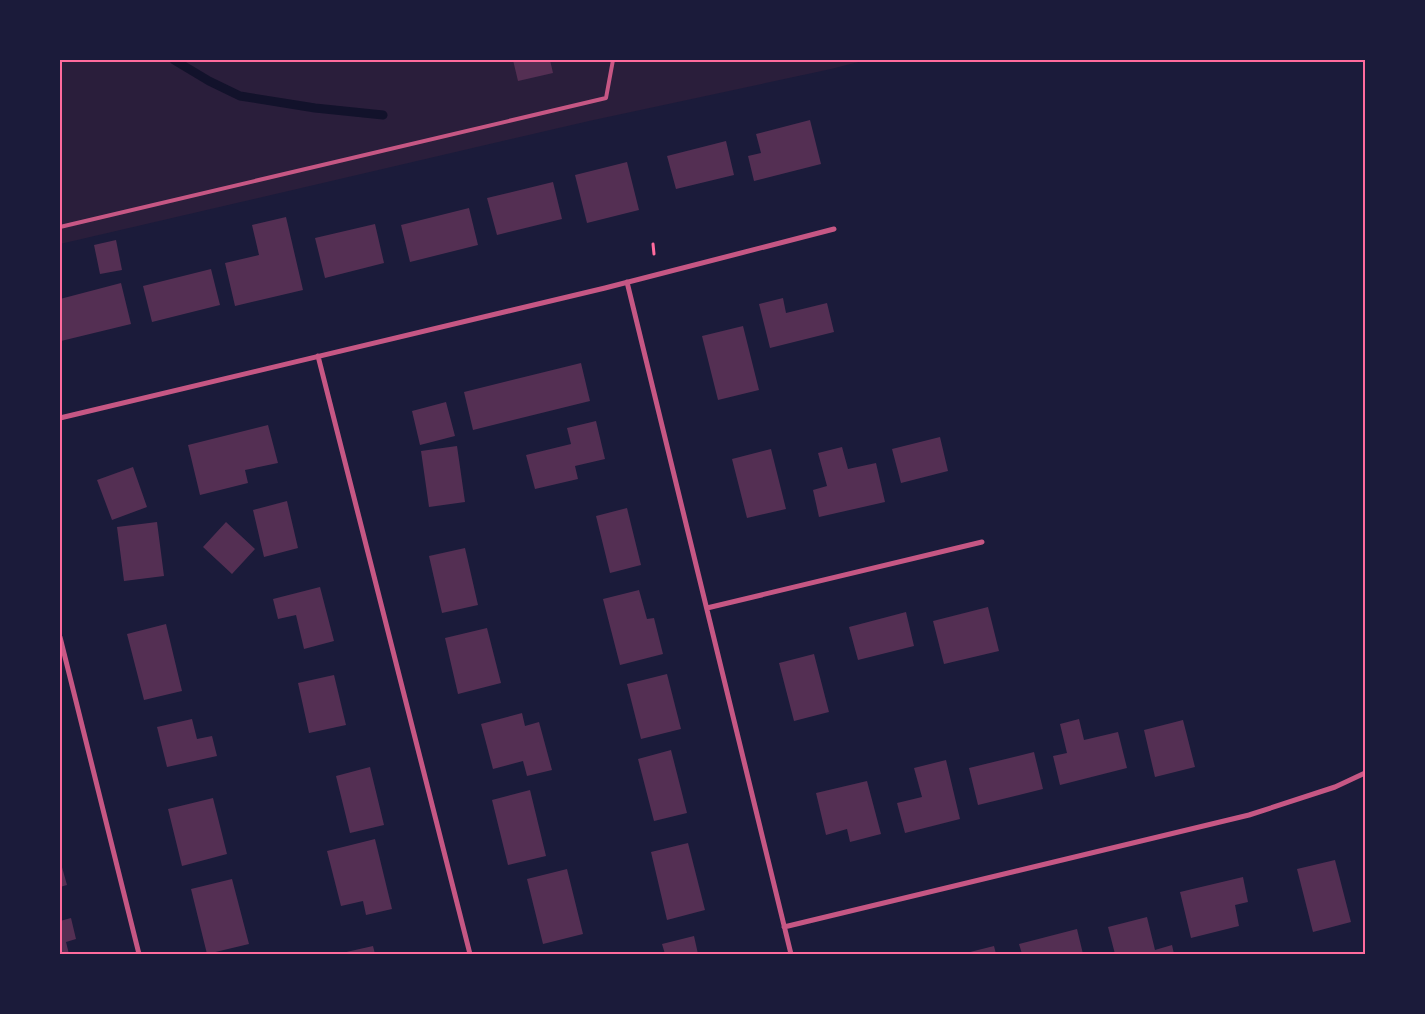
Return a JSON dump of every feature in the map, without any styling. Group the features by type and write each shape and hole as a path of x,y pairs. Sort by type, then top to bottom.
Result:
{"street":[{"path":"60,418 627,282 834,229"},
{"path":"627,282 791,954"},
{"path":"318,356 470,954"},
{"path":"707,608 982,542"},
{"path":"60,637 138,954"},
{"path":"784,927 1249,815 1334,788 1365,773"}],"lane":[{"path":"60,227 606,98 613,60"}],"path":[{"path":"653,244 654,254"}],"shaded area":[{"path":"60,60 866,60 589,121 60,244"}],"building":[{"path":"513,60 550,60 553,73 518,81"},
{"path":"810,120 821,164 754,181 748,156 761,153 756,134"},
{"path":"726,141 734,175 676,189 667,156"},
{"path":"627,162 639,210 587,223 575,175"},
{"path":"553,182 562,219 497,235 487,198"},
{"path":"469,208 478,245 410,262 401,225"},
{"path":"286,217 303,290 235,306 225,263 259,255 252,225"},
{"path":"375,224 384,263 325,278 315,238"},
{"path":"116,240 122,270 100,274 94,245"},
{"path":"211,269 220,305 152,322 143,286"},
{"path":"121,283 131,324 61,341 60,299"},
{"path":"783,298 786,313 827,303 834,332 770,348 759,304"},
{"path":"743,326 759,390 718,400 702,336"},
{"path":"581,363 590,401 473,430 464,392"},
{"path":"446,402 455,436 420,445 412,411"},
{"path":"596,421 605,459 575,466 578,479 535,489 526,455 571,444 567,428"},
{"path":"268,425 278,463 245,470 248,483 200,495 188,445"},
{"path":"940,437 948,471 901,483 892,449"},
{"path":"457,446 465,502 429,507 421,451"},
{"path":"842,447 848,469 876,463 885,502 819,517 813,490 827,486 818,453"},
{"path":"771,449 786,509 747,518 732,459"},
{"path":"133,467 147,507 112,520 97,480"},
{"path":"287,501 298,548 264,557 253,510"},
{"path":"627,508 641,565 610,573 596,516"},
{"path":"157,522 164,576 124,581 117,527"},
{"path":"226,522 255,549 232,574 203,547"},
{"path":"465,548 478,605 442,613 429,556"},
{"path":"320,587 334,641 304,649 296,615 278,619 273,599"},
{"path":"639,590 647,619 654,618 663,654 620,665 603,599"},
{"path":"988,607 999,651 944,664 933,621"},
{"path":"906,612 914,646 858,660 849,627"},
{"path":"166,624 182,691 144,700 127,634"},
{"path":"487,628 501,683 458,694 445,638"},
{"path":"814,654 829,712 794,721 779,663"},
{"path":"667,674 681,729 641,739 627,684"},
{"path":"334,675 346,725 309,733 298,683"},
{"path":"522,713 525,726 539,722 552,770 527,776 523,761 493,769 481,724"},
{"path":"192,719 197,739 212,736 217,756 167,767 157,727"},
{"path":"1079,719 1084,740 1118,732 1127,768 1060,785 1053,756 1067,753 1060,724"},
{"path":"1183,720 1195,767 1155,777 1144,730"},
{"path":"671,750 687,813 654,821 638,759"},
{"path":"1034,752 1043,789 978,805 969,768"},
{"path":"946,760 960,819 905,833 897,803 922,797 914,768"},
{"path":"370,767 384,825 350,833 336,776"},
{"path":"867,781 881,834 850,842 847,829 826,835 816,793"},
{"path":"530,790 546,856 508,865 492,800"},
{"path":"213,798 227,854 182,866 168,809"},
{"path":"375,839 392,909 366,915 363,901 341,906 327,851"},
{"path":"688,843 705,910 667,920 651,852"},
{"path":"60,860 67,885 60,887"},
{"path":"1335,860 1351,922 1313,932 1297,869"},
{"path":"567,869 583,934 543,944 527,879"},
{"path":"1243,877 1248,902 1235,905 1239,926 1191,938 1180,892"},
{"path":"232,879 249,944 207,954 191,889"},
{"path":"1147,917 1155,950 1172,945 1174,954 1115,954 1108,927"},
{"path":"71,918 76,939 66,942 69,954 60,954 60,921"},
{"path":"1077,929 1083,954 1022,954 1019,944"},
{"path":"694,936 698,954 665,954 662,944"},
{"path":"373,946 375,954 342,954 342,953"},
{"path":"994,946 996,954 966,954 966,953"}],"waterway":[{"path":"174,60 209,81 240,96 315,108 383,115"}]}
